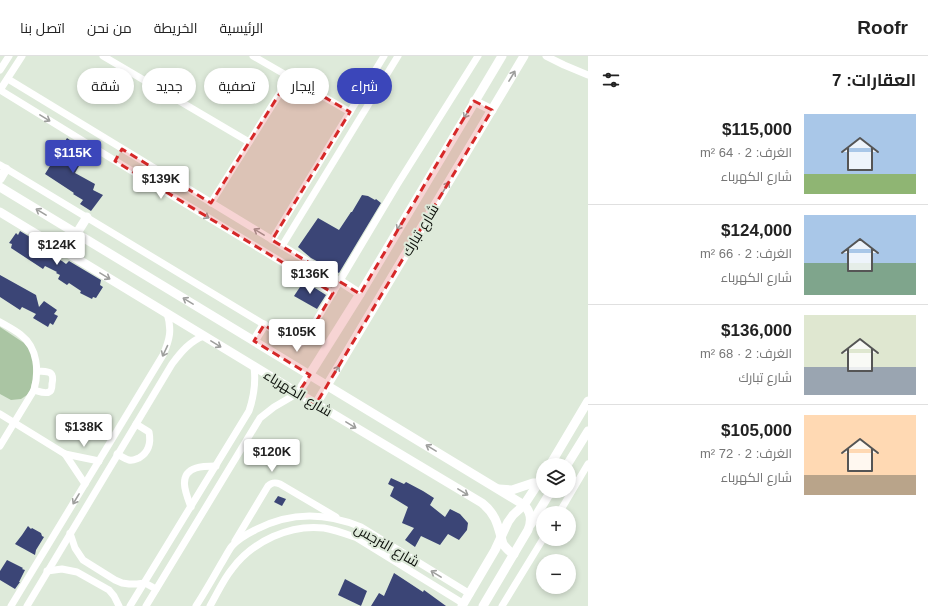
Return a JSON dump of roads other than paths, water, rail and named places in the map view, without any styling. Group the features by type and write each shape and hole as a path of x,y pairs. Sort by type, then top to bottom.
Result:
{"street":[{"path":"0,70 9,56"},
{"path":"22,56 0,90 333,293"},
{"path":"105,56 249,142"},
{"path":"253,56 277,70"},
{"path":"376,68 384,56"},
{"path":"391,68 398,56"},
{"path":"0,179 3,167 264,325 299,344 303,342 397,185 478,56"},
{"name":"شارع تبارك","path":"298,394 360,294 502,56"},
{"name":"شارع تبارك","path":"316,404 524,56"},
{"path":"546,56 588,75"},
{"path":"8,79 360,294"},
{"path":"211,203 277,98"},
{"path":"329,100 350,112"},
{"path":"474,101 492,110"},
{"path":"272,240 355,104"},
{"path":"282,246 369,104"},
{"path":"115,160 122,149"},
{"name":"شارع الكهرباء","path":"0,187 524,505"},
{"name":"شارع الكهرباء","path":"0,212 298,394 482,503 488,508 496,519 505,547 514,554"},
{"path":"77,234 87,217"},
{"path":"11,606 163,355 168,345 170,334 170,323 167,314"},
{"path":"0,322 23,336 29,343 35,357 37,371 34,390 0,446"},
{"path":"254,341 264,325"},
{"path":"27,606 172,364 187,346 196,339 204,336"},
{"path":"130,606 249,411 254,389 254,367"},
{"path":"34,390 49,393 51,391 54,377 50,373 37,371"},
{"path":"146,606 260,418 274,406 298,394"},
{"path":"554,458 588,401"},
{"path":"0,414 66,454 99,461"},
{"path":"117,454 130,460 136,459 145,453 148,448 150,437 149,432 136,424"},
{"path":"571,458 588,431"},
{"path":"66,454 85,484"},
{"path":"562,506 588,464"},
{"path":"191,507 184,490 184,480 186,476 189,472 197,468 216,466"},
{"path":"499,489 512,490 536,482"},
{"path":"233,545 268,486 273,483 280,484 341,520"},
{"path":"463,605 495,550 508,522 524,505 536,487"},
{"path":"484,606 547,498"},
{"path":"524,505 529,511 530,525"},
{"name":"شارع النرجس","path":"196,606 233,545 248,533 265,524 284,518 303,516 322,516 341,520 361,527 470,594"},
{"name":"شارع النرجس","path":"210,606 232,569 248,552 272,536 306,528 324,528 357,538 463,605"},
{"path":"70,533 75,548 83,560 122,583 145,583 156,589"},
{"path":"502,606 539,546"},
{"path":"47,571 62,569 78,572 109,590 119,606"}]}
